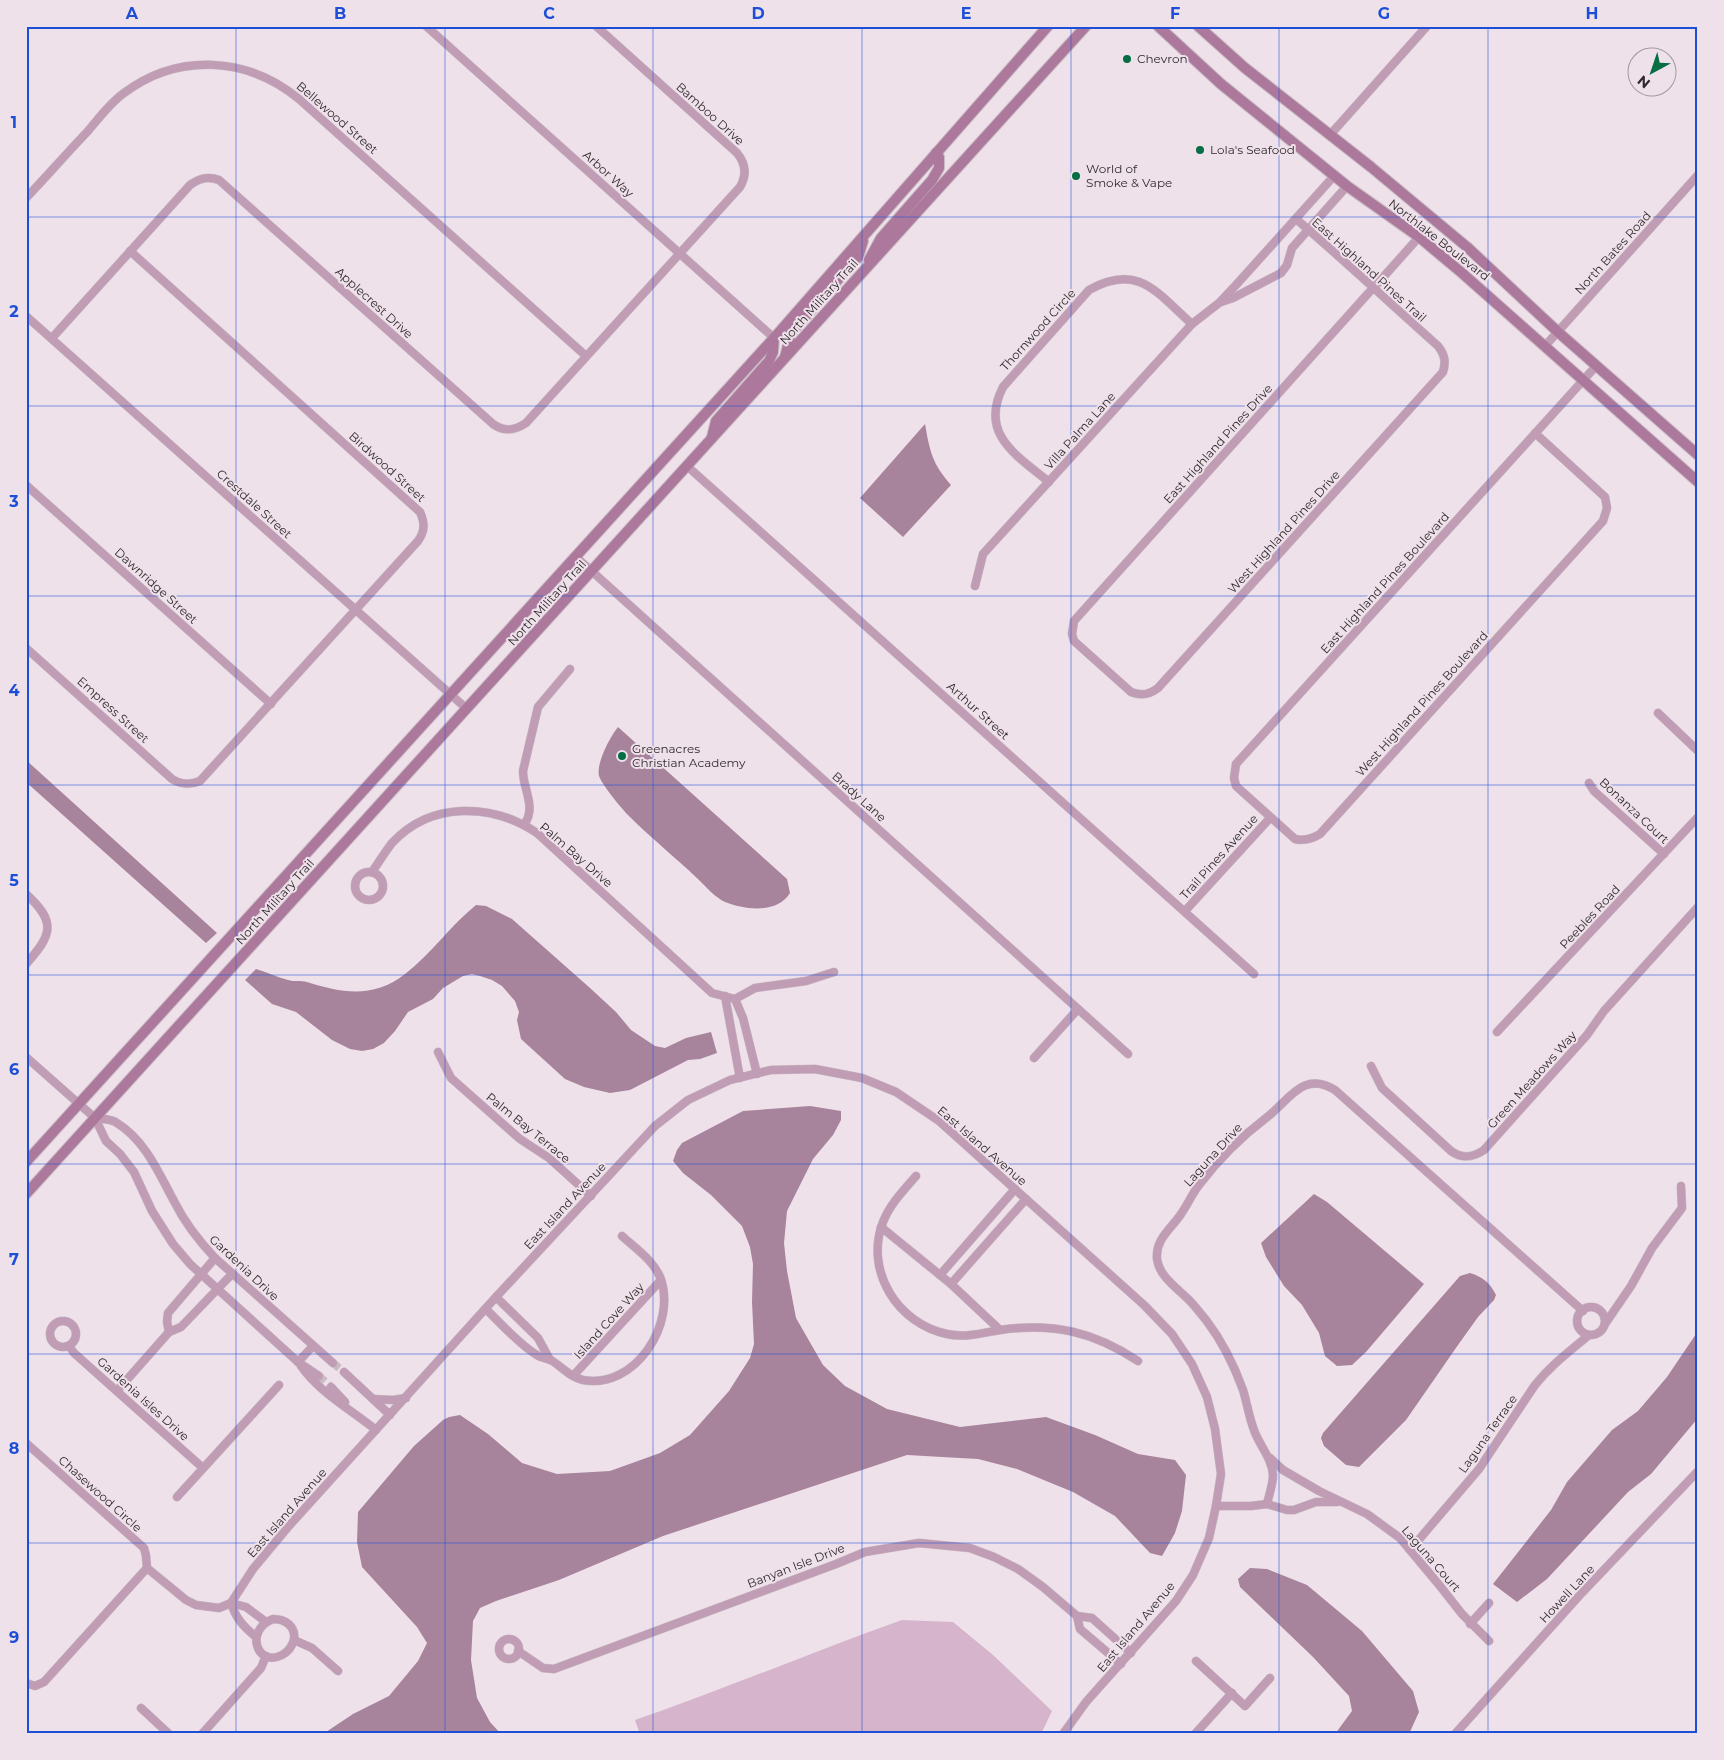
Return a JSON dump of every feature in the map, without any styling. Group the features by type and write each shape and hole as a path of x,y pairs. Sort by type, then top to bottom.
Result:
{"main road":[{"name":"North Military Trail","path":"26,1162 774,338 1048,26"},
{"name":"North Military Trail","path":"26,1194 1086,26"},
{"name":"Northlake Boulevard","path":"1158,26 1222,84 1334,176 1419,237 1462,273 1698,482"},
{"name":"Northlake Boulevard","path":"1198,26 1245,68 1371,167 1467,247 1558,332 1698,455"},
{"path":"864,270 881,238 932,180 939,168 939,158 936,153"},
{"path":"785,357 791,333 858,257 864,237"},
{"path":"712,438 716,421 769,361 774,352 774,338"}],"street":[{"name":"Arbor Way","path":"426,26 774,338"},
{"name":"Bamboo Drive","path":"596,26 737,153 745,165 745,173 740,186 680,253"},
{"path":"1330,136 1427,26"},
{"name":"Bellewood Street","path":"26,198 114,101 141,82 171,69 190,66 223,65 242,69 273,81 299,99 586,356"},
{"name":"North Bates Road","path":"1545,346 1698,175"},
{"name":"Villa Palma Lane","path":"975,586 983,554 1192,324 1219,302 1334,176"},
{"name":"Applecrest Drive","path":"52,338 190,185 205,178 213,178 220,180 499,428 513,430 526,423 680,253"},
{"name":"Villa Palma Lane","path":"1219,302 1233,298 1281,273 1288,265 1292,248 1347,186"},
{"name":"East Highland Pines Trail","path":"1296,219 1428,337"},
{"name":"East Highland Pines Drive","path":"1103,668 1074,640 1072,634 1074,620 1419,237"},
{"name":"Birdwood Street","path":"130,251 420,512 424,519 422,536 356,611 200,781 187,784"},
{"name":"Thornwood Circle","path":"1049,482 1007,446 997,431 995,416 997,399 1003,387 1082,297 1089,290 1103,282 1117,278 1134,280 1148,285 1192,324"},
{"name":"Crestdale Street","path":"26,316 466,709"},
{"name":"West Highland Pines Drive","path":"1103,668 1137,695 1144,695 1158,688 1443,372 1445,366 1443,352 1428,337"},
{"name":"East Highland Pines Boulevard","path":"1270,818 1236,786 1234,778 1236,764 1597,365"},
{"name":"West Highland Pines Boulevard","path":"1270,818 1295,839 1314,838 1320,834 1603,520 1607,508 1605,497 1536,433"},
{"name":"Arthur Street","path":"687,466 1254,974"},
{"name":"Dawnridge Street","path":"26,485 271,704"},
{"name":"Brady Lane","path":"576,557 1128,1054"},
{"name":"Empress Street","path":"26,648 172,778 187,784"},
{"path":"524,825 530,813 530,803 523,771 535,714 542,701 570,669"},
{"path":"1658,713 1698,751"},
{"name":"Bonanza Court","path":"1589,783 1594,791 1664,854"},
{"name":"Palm Bay Drive","path":"372,872 392,844 416,825 444,814 459,811 489,812 504,816 524,825 537,834 712,993 735,999"},
{"name":"Peebles Road","path":"1498,1032 1698,817"},
{"name":"Trail Pines Avenue","path":"1185,911 1270,818"},
{"path":"26,894 41,908 48,924 45,940 26,964"},
{"name":"Green Meadows Way","path":"1371,1066 1382,1088 1451,1151 1464,1157 1478,1154 1484,1150 1584,1039 1604,1011 1698,907"},
{"path":"757,1074 744,1018 735,999 755,988 806,981 834,972"},
{"path":"725,996 740,1078"},
{"path":"1034,1058 1078,1009"},
{"name":"Palm Bay Terrace","path":"438,1052 451,1078 520,1139 549,1158 591,1196"},
{"name":"Gardenia Drive","path":"26,1057 95,1118 106,1141 120,1154 134,1172 152,1211 172,1244 190,1264 298,1362 319,1376"},
{"name":"East Island Avenue","path":"231,1603 252,1569 496,1298 655,1126 688,1100 730,1080 771,1070 815,1069 862,1078 896,1092 939,1121 1144,1305 1172,1334 1192,1364 1207,1397 1221,1474 1210,1538 1193,1575 1176,1601 1086,1702 1063,1734"},
{"name":"Laguna Drive","path":"1266,1504 1273,1476 1268,1457 1253,1428 1243,1390 1225,1350 1207,1321 1163,1274 1157,1259 1158,1248 1163,1236 1182,1213 1199,1184 1240,1139 1276,1111 1290,1094 1302,1086 1319,1083 1335,1090 1582,1311"},
{"name":"Gardenia Drive","path":"95,1118 116,1122 135,1139 154,1162 176,1205 195,1234 216,1258 333,1363"},
{"path":"916,1176 888,1211 882,1227 878,1250 882,1276 893,1300 912,1319 929,1329 948,1334 975,1335 1024,1327 1043,1327 1071,1331 1120,1349 1138,1361"},
{"name":"Laguna Terrace","path":"1410,1550 1479,1469 1545,1372 1589,1335 1598,1334 1602,1331 1631,1286 1652,1248 1682,1208 1681,1186"},
{"path":"940,1275 1015,1189"},
{"path":"951,1284 1026,1199"},
{"path":"882,1227 951,1284 1000,1330"},
{"name":"Island Cove Way","path":"486,1309 537,1356 550,1360 573,1376 584,1380 603,1380 625,1370 645,1353 658,1331 664,1302 661,1280 656,1269 622,1236"},
{"path":"169,1332 166,1322 168,1313 216,1258"},
{"path":"117,1392 169,1332 181,1327 232,1274"},
{"name":"Island Cove Way","path":"573,1376 661,1280"},
{"name":"Island Cove Way","path":"496,1298 538,1338 550,1360"},
{"path":"1589,1335 1584,1334 1578,1327 1578,1318 1582,1311 1591,1308 1599,1310 1605,1318 1605,1324"},
{"name":"Gardenia Isles Drive","path":"68,1346 203,1468"},
{"path":"298,1362 313,1346"},
{"name":"Gardenia Drive","path":"298,1362 308,1376 326,1394 353,1411 376,1430"},
{"path":"344,1372 390,1415"},
{"path":"177,1497 280,1385"},
{"name":"Gardenia Drive","path":"331,1386 353,1411"},
{"path":"373,1399 394,1400 406,1398"},
{"name":"Chasewood Circle","path":"26,1442 144,1548 146,1568"},
{"name":"Laguna Court","path":"1268,1457 1283,1470 1367,1514 1388,1528 1400,1538 1470,1624 1490,1641"},
{"name":"Howell Lane","path":"1455,1734 1579,1596 1698,1472"},
{"name":"Laguna Court","path":"1266,1504 1294,1510 1316,1502 1342,1502"},
{"path":"1216,1506 1266,1504"},
{"name":"Banyan Isle Drive","path":"518,1651 543,1668 554,1669 866,1552 919,1542 970,1548 1018,1569 1043,1587 1076,1616 1080,1629 1121,1664"},
{"path":"26,1684 35,1686 44,1682 146,1568 186,1600 196,1605 219,1608 231,1603 246,1607 266,1622"},
{"path":"231,1603 242,1625 256,1637"},
{"path":"1470,1624 1489,1603"},
{"name":"Banyan Isle Drive","path":"1076,1616 1092,1618 1131,1653"},
{"path":"273,1619 286,1621 294,1632 294,1640 286,1652 273,1658 261,1653 257,1647 256,1637 261,1626 266,1622 273,1619"},
{"path":"294,1640 312,1648 338,1671"},
{"path":"202,1734 261,1668 266,1656"},
{"path":"1196,1661 1245,1706 1270,1678"},
{"path":"1195,1734 1232,1693"},
{"path":"141,1708 169,1734"}],"shaded area":[{"path":"925,424 933,457 951,485 903,537 860,498"},
{"path":"618,727 787,879 790,893 784,900 769,907 760,908 742,907 725,902 711,892 629,816 608,791 599,776 602,757"},
{"path":"26,760 217,933 206,943 26,782"},
{"path":"476,905 486,906 512,919 616,1012 631,1030 655,1046 665,1048 686,1038 711,1032 717,1053 700,1059 688,1060 630,1090 610,1093 584,1087 565,1079 521,1039 517,1020 519,1012 515,1001 502,986 480,976 472,974 463,976 443,988 433,999 408,1012 384,1043 373,1049 362,1051 350,1049 332,1040 296,1012 272,1004 245,980 256,969 290,981 305,981 345,991 369,990 381,987 405,974"},
{"path":"810,1106 841,1111 841,1120 833,1135 813,1159 787,1211 784,1243 796,1318 823,1365 845,1386 887,1409 960,1427 1046,1417 1095,1435 1138,1454 1175,1460 1186,1475 1182,1511 1175,1533 1162,1556 1150,1553 1115,1516 1073,1492 1017,1469 978,1459 907,1455 663,1536 559,1580 480,1608 473,1621 471,1660 477,1698 490,1722 501,1734 323,1734 353,1714 389,1696 418,1661 427,1643 417,1627 362,1567 357,1542 358,1512 414,1446 443,1420 460,1415 488,1434 522,1463 557,1474 610,1471 660,1453 690,1435 729,1391 750,1358 754,1344 753,1264 750,1247 742,1226 711,1195 683,1173 673,1161 682,1143 743,1111"},
{"path":"1314,1194 1327,1202 1424,1284 1366,1352 1352,1365 1337,1366 1325,1356 1319,1333 1302,1305 1284,1286 1266,1257 1261,1243"},
{"path":"1470,1273 1479,1276 1489,1284 1496,1295 1494,1300 1478,1317 1406,1420 1359,1467 1346,1465 1324,1446 1321,1438 1323,1433 1460,1276"},
{"path":"1698,1331 1698,1418 1651,1474 1628,1492 1547,1579 1517,1602 1493,1584 1551,1510 1567,1482 1612,1430 1638,1411 1667,1377"},
{"path":"1250,1568 1267,1569 1307,1585 1362,1631 1413,1691 1419,1712 1409,1734 1335,1734 1352,1711 1349,1696 1313,1657 1240,1587 1238,1579"},
{"path":"902,1620 953,1622 993,1655 1052,1711 1041,1734 640,1734 635,1720"}],"tunnel":[{"path":"333,1363 344,1372"},
{"path":"319,1376 331,1387"}],"place":[{"name":"Chevron","path":"1127,59"},
{"name":"Lola's Seafood","path":"1200,150"},
{"name":"World of Smoke & Vape","path":"1076,176"},
{"name":"Greenacres Christian Academy","path":"622,756"}]}
